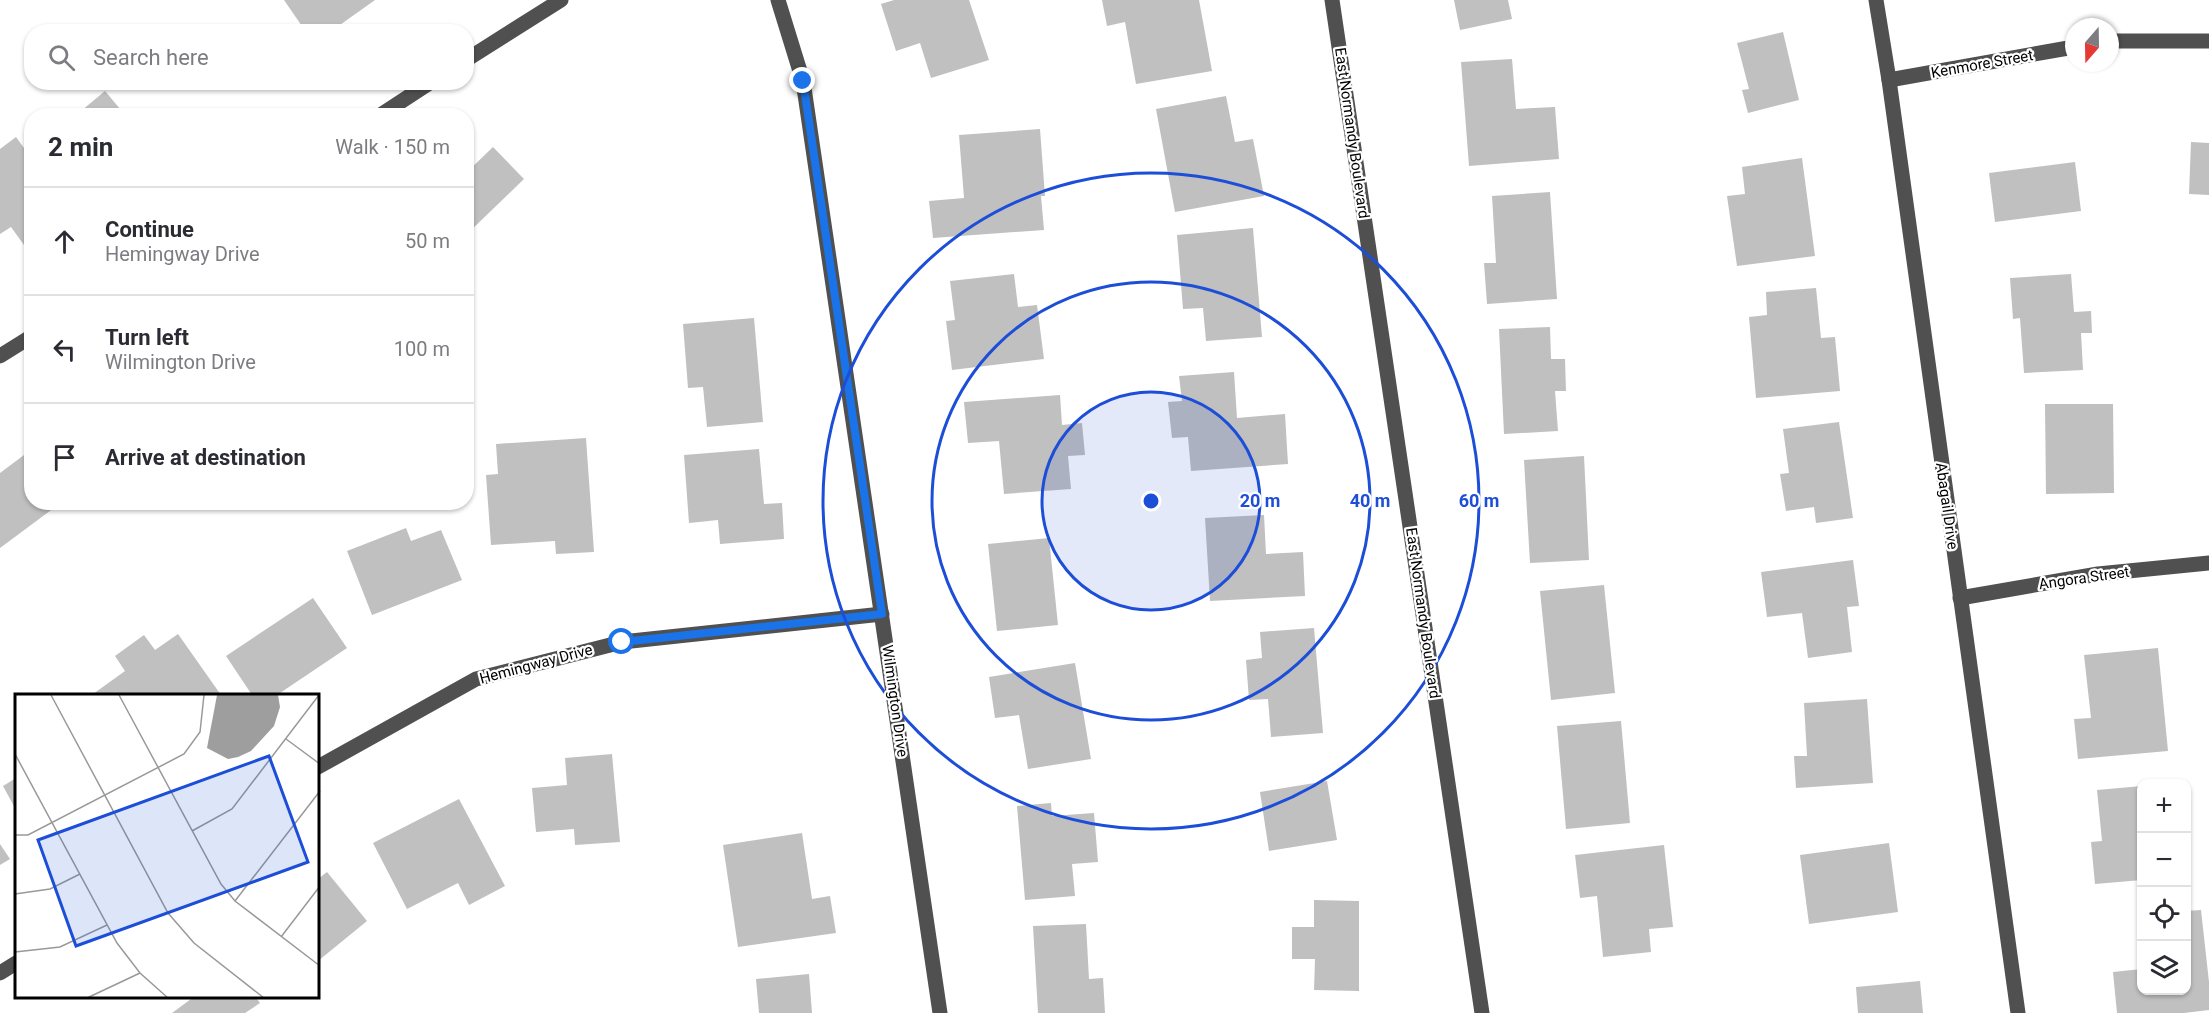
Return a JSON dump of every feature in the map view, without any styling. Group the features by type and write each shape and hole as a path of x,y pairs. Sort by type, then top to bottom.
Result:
{"street":[{"path":"474,55 561,0"},
{"name":"Wilmington Drive","path":"778,0 803,81 940,1013"},
{"name":"East Normandy Boulevard","path":"1332,0 1482,1013"},
{"name":"Abagail Drive","path":"1876,0 2018,1013"},
{"path":"2119,41 2209,41"},
{"name":"Kenmore Street","path":"1889,80 2065,49"},
{"path":"391,108 419,90"},
{"path":"0,357 24,341"},
{"name":"Angora Street","path":"1960,598 2098,574 2209,563"},
{"name":"Hemingway Drive","path":"320,766 476,679 622,642 882,614"},
{"path":"0,973 15,964"}],"building":[{"path":"284,0 375,0 341,24 300,24"},
{"path":"894,0 969,0 989,60 931,78 920,43 896,51 881,4"},
{"path":"1102,0 1199,0 1212,71 1136,84 1125,22 1107,26"},
{"path":"1454,0 1508,0 1512,19 1460,30"},
{"path":"1783,32 1799,100 1748,113 1742,90 1749,89 1737,43"},
{"path":"1512,59 1516,109 1555,107 1559,159 1469,166 1461,62"},
{"path":"105,91 119,108 85,108"},
{"path":"1226,96 1235,142 1253,139 1264,196 1175,212 1156,109"},
{"path":"1040,129 1045,196 1041,196 1044,230 933,238 929,201 964,198 959,135"},
{"path":"16,137 24,148 24,245 11,227 0,234 0,149"},
{"path":"2191,142 2209,143 2209,195 2189,194"},
{"path":"493,147 524,179 474,227 474,165"},
{"path":"1802,158 1815,256 1737,266 1727,196 1745,194 1742,167"},
{"path":"2075,162 2081,211 1995,222 1989,173"},
{"path":"1550,192 1557,299 1487,304 1484,263 1496,263 1492,196"},
{"path":"1253,228 1262,337 1206,341 1203,308 1183,309 1177,235"},
{"path":"1014,274 1018,307 1037,305 1044,359 952,370 946,321 955,320 950,281"},
{"path":"2071,274 2074,312 2091,311 2092,333 2081,333 2083,370 2024,373 2020,318 2013,319 2010,278"},
{"path":"1816,288 1821,338 1835,337 1840,391 1756,398 1749,317 1767,315 1766,292"},
{"path":"754,318 763,422 707,427 703,387 688,388 683,324"},
{"path":"1550,327 1551,359 1565,359 1566,391 1555,391 1558,431 1504,434 1499,329"},
{"path":"1234,372 1237,418 1285,414 1288,464 1191,471 1188,437 1172,438 1168,402 1182,401 1179,376"},
{"path":"1060,395 1062,425 1082,423 1085,455 1068,456 1071,489 1004,494 999,441 968,443 964,402"},
{"path":"2045,404 2113,404 2114,493 2046,494"},
{"path":"1839,422 1853,518 1816,523 1814,507 1786,511 1780,474 1789,473 1783,429"},
{"path":"586,438 594,552 556,554 555,541 491,545 486,475 498,474 496,444"},
{"path":"759,449 764,504 782,503 784,539 720,544 718,520 689,523 684,455"},
{"path":"24,455 24,510 51,510 0,548 0,473"},
{"path":"1584,456 1589,560 1530,563 1524,460"},
{"path":"1264,515 1266,554 1303,552 1305,596 1210,601 1205,518"},
{"path":"406,528 411,541 441,530 462,580 372,615 347,551"},
{"path":"1049,538 1058,625 997,631 988,544"},
{"path":"1853,560 1859,606 1847,607 1852,652 1808,658 1802,613 1767,617 1761,572"},
{"path":"1604,585 1615,693 1551,700 1540,591"},
{"path":"313,598 347,648 278,694 251,694 226,656"},
{"path":"1314,628 1323,733 1271,737 1268,699 1249,700 1246,660 1262,658 1260,632"},
{"path":"178,634 220,694 93,694 125,671 115,656 144,635 155,650"},
{"path":"2158,648 2168,751 2078,759 2074,719 2091,718 2084,655"},
{"path":"1075,663 1091,759 1028,769 1019,715 995,718 989,677"},
{"path":"1867,699 1873,783 1796,788 1794,756 1807,756 1804,703"},
{"path":"1621,721 1630,823 1566,829 1557,726"},
{"path":"612,754 620,842 575,845 574,829 536,832 532,788 567,785 565,758"},
{"path":"15,779 15,808 3,786"},
{"path":"1327,781 1337,840 1269,851 1260,792"},
{"path":"2137,786 2137,880 2095,884 2091,842 2102,841 2097,790"},
{"path":"459,799 505,886 469,905 458,883 407,909 373,843"},
{"path":"1051,803 1052,816 1094,813 1098,862 1072,864 1075,896 1025,900 1017,806"},
{"path":"802,833 812,899 830,896 836,933 738,947 723,845"},
{"path":"1889,843 1898,912 1809,924 1800,855"},
{"path":"0,844 10,859 0,865"},
{"path":"1664,845 1673,927 1649,929 1651,952 1603,957 1597,896 1580,898 1575,855"},
{"path":"327,872 367,921 320,959 320,877"},
{"path":"1314,900 1359,901 1359,991 1314,990 1315,959 1292,959 1292,927 1314,927"},
{"path":"2201,910 2209,982 2209,1010 2184,1013 2117,1013 2113,972 2137,970 2137,995 2191,995 2191,911"},
{"path":"1086,924 1089,979 1103,978 1105,1013 1038,1013 1033,926"},
{"path":"809,974 812,1013 759,1013 756,979"},
{"path":"1920,981 1923,1013 1858,1013 1856,987"},
{"path":"256,998 260,1003 245,1013 172,1013 191,999"}],"route":[{"path":"622,642 882,614 803,81"}]}
